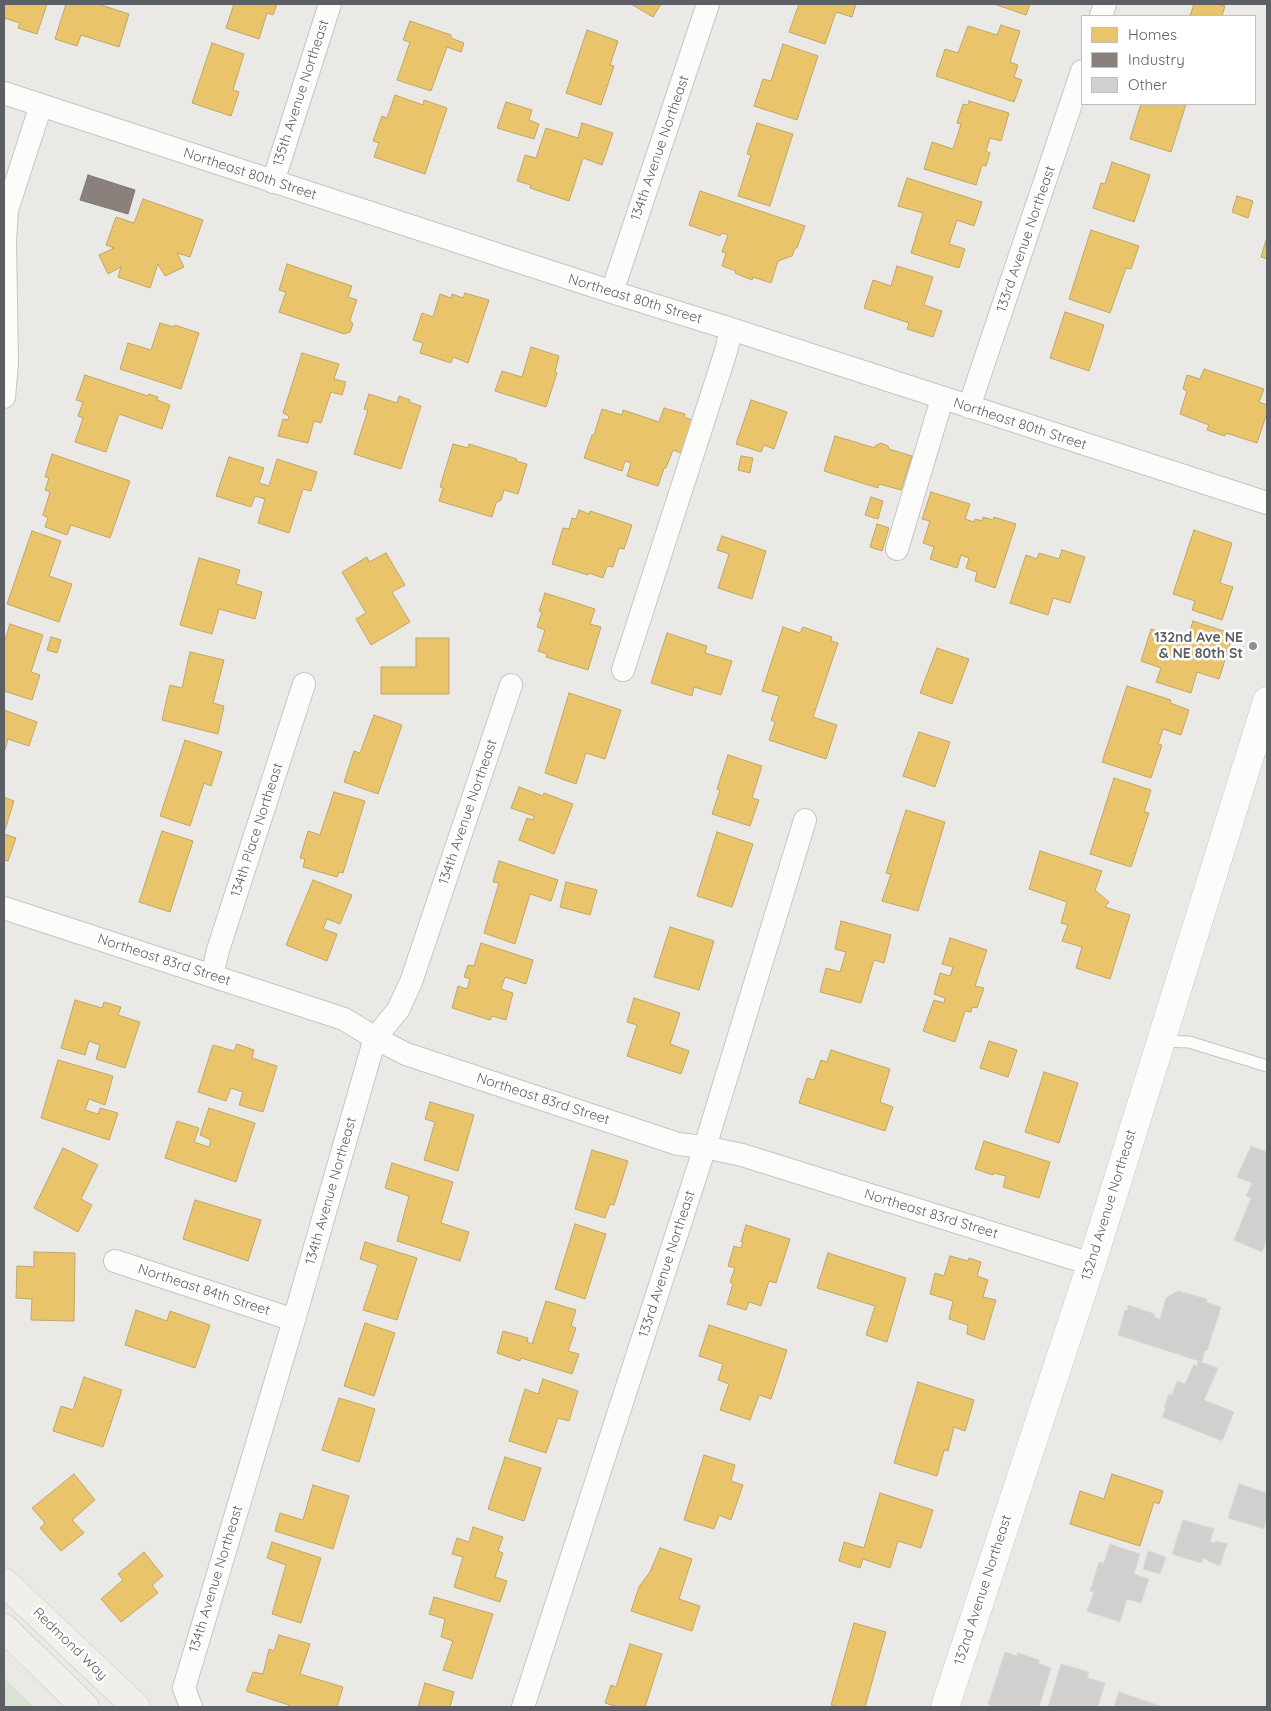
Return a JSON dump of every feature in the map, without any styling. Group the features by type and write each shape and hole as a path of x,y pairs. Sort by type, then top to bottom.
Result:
{"main road":[{"name":"132nd Avenue Northeast","path":"945,1707 1091,1264 1267,702"},
{"name":"Redmond Way","path":"4,1582 136,1707"},
{"path":"4,1628 84,1707"}],"street":[{"name":"135th Avenue Northeast","path":"273,182 330,4"},
{"name":"134th Avenue Northeast","path":"612,292 708,4"},
{"name":"133rd Avenue Northeast","path":"969,407 1081,74"},
{"name":"Northeast 80th Street","path":"4,93 273,182 1267,503"},
{"path":"4,397 7,363 5,241 7,210 41,105"},
{"path":"623,670 726,351 731,329"},
{"path":"897,549 942,399"},
{"name":"134th Place Northeast","path":"212,976 218,950 304,684"},
{"name":"134th Avenue Northeast","path":"191,1707 184,1688 294,1320 375,1038 398,1010 411,982 511,685"},
{"name":"133rd Avenue Northeast","path":"523,1707 705,1147 805,820"},
{"name":"Northeast 83rd Street","path":"4,908 344,1019 406,1054 678,1144 705,1147 742,1156 1091,1264"},
{"name":"Northeast 84th Street","path":"115,1261 294,1320"}],"lane":[{"path":"1161,1041 1189,1042 1267,1066"}],"green space":[{"path":"4,1678 34,1707 4,1707"}],"building: Homes":[{"path":"4,4 47,4 37,34 18,28 20,23 4,18"},
{"path":"66,4 98,4 129,14 119,47 81,35 77,46 55,39"},
{"path":"234,4 277,4 273,15 267,13 259,39 226,28"},
{"path":"631,4 661,4 653,17"},
{"path":"799,4 856,4 852,17 836,12 825,44 789,32"},
{"path":"994,4 1030,4 1026,15"},
{"path":"1194,4 1225,6 1222,15 1190,15"},
{"path":"410,21 451,35 451,38 464,43 461,52 447,47 431,91 397,80 410,42 403,40"},
{"path":"1001,25 1020,31 1010,62 1018,65 1014,77 1022,80 1014,102 936,76 945,49 958,53 968,26 997,35"},
{"path":"587,30 618,41 610,65 614,66 601,105 566,93"},
{"path":"212,43 244,54 233,90 239,92 231,116 192,103"},
{"path":"783,44 818,56 797,120 754,106 763,79 771,81"},
{"path":"395,95 423,105 424,100 447,108 425,174 374,157 379,143 373,141 382,116 387,118"},
{"path":"969,101 1009,113 1001,141 990,138 986,151 990,153 986,166 982,165 976,185 924,169 932,142 953,149 961,124 957,123 963,104 968,105"},
{"path":"506,102 532,110 529,120 539,124 534,139 497,128"},
{"path":"1141,105 1186,105 1171,152 1130,139"},
{"path":"582,123 613,133 602,165 583,158 569,201 530,188 531,185 517,181 525,155 536,158 546,128 578,138"},
{"path":"757,123 793,134 770,206 738,196 751,155 747,154"},
{"path":"1112,162 1150,175 1134,222 1093,208 1101,183 1105,184"},
{"path":"907,178 982,202 974,226 957,220 949,244 965,249 959,268 911,253 923,213 898,206"},
{"path":"700,191 805,226 792,256 778,261 771,283 753,277 752,280 722,266 726,253 722,252 728,235 722,233 720,236 689,225"},
{"path":"1237,196 1253,201 1248,218 1232,212"},
{"path":"143,199 203,220 190,257 177,253 184,267 165,276 158,264 150,288 118,277 121,267 108,274 99,255 114,248 106,245 116,217 134,223"},
{"path":"1091,230 1139,246 1131,269 1126,268 1110,313 1069,299"},
{"path":"1267,240 1267,259 1261,257"},
{"path":"287,264 352,286 348,297 357,300 350,320 353,324 350,332 344,334 279,312 286,292 279,290"},
{"path":"897,266 933,277 924,305 942,311 933,337 907,329 909,323 864,308 873,280 891,286"},
{"path":"465,293 489,300 468,363 453,357 451,363 420,353 423,343 413,340 422,313 433,317 440,294 451,298 452,294 463,298"},
{"path":"1065,312 1104,325 1089,371 1050,358"},
{"path":"160,323 174,327 175,325 199,333 181,389 120,369 128,343 151,350"},
{"path":"531,347 559,356 555,372 557,373 546,407 495,391 502,371 522,377"},
{"path":"302,353 339,364 334,379 346,382 342,395 331,392 321,423 314,421 308,443 278,436 283,419 288,420 289,416 283,413"},
{"path":"1204,369 1264,389 1259,402 1267,405 1267,413 1257,443 1226,433 1225,436 1207,430 1209,425 1180,414 1187,391 1183,389 1187,375 1200,379"},
{"path":"85,375 148,396 149,394 158,397 157,400 170,405 162,429 119,414 106,452 75,442 83,418 78,416 83,402 76,400"},
{"path":"369,394 397,403 399,396 421,406 401,469 354,454 368,410 364,409"},
{"path":"751,400 787,412 774,449 764,445 761,452 736,444"},
{"path":"664,408 685,414 684,417 692,420 681,453 673,450 658,486 627,476 631,463 625,461 622,471 584,458 602,409 622,415 623,410 659,422"},
{"path":"835,436 875,448 875,446 881,443 888,446 889,449 912,456 901,490 879,484 878,488 824,471"},
{"path":"453,444 468,448 469,444 527,464 518,494 504,490 501,500 496,503 492,517 439,501 443,488 440,487"},
{"path":"52,454 130,481 110,538 71,525 67,535 45,527 48,518 43,515 50,492 45,490 49,478 45,477"},
{"path":"741,456 753,458 750,473 738,470"},
{"path":"229,457 264,468 259,483 269,486 277,459 317,472 311,491 303,489 289,533 258,523 265,499 255,496 251,507 216,496"},
{"path":"931,492 970,504 965,519 974,522 975,519 982,521 983,517 993,520 994,517 1016,524 995,588 975,581 977,572 966,568 969,558 961,555 957,568 930,559 934,547 923,543 930,521 922,519"},
{"path":"871,497 883,501 878,519 865,515"},
{"path":"579,510 589,514 590,511 632,525 624,549 619,548 613,567 607,566 603,578 552,564 563,528 569,529 572,518 576,519"},
{"path":"877,524 889,528 882,551 870,547"},
{"path":"1194,530 1232,543 1220,583 1233,587 1222,620 1192,610 1195,601 1173,594"},
{"path":"32,531 61,541 49,576 72,584 59,622 7,604"},
{"path":"722,536 766,551 752,599 718,588 729,554 717,550"},
{"path":"1062,550 1085,557 1070,603 1053,598 1048,615 1010,603 1026,555 1037,559 1039,553 1059,559"},
{"path":"386,553 405,585 392,592 410,622 371,645 356,619 366,613 342,572 367,557 369,562"},
{"path":"199,558 240,570 236,584 262,592 255,619 219,609 212,634 180,625"},
{"path":"545,593 595,609 590,624 601,627 588,670 546,657 547,654 538,651 545,630 537,627 542,612 539,611"},
{"path":"1193,621 1233,634 1219,679 1197,672 1191,693 1156,682 1161,668 1141,661 1151,629 1171,635 1172,631 1188,636"},
{"path":"10,624 43,635 31,672 40,675 32,700 4,691 4,643"},
{"path":"783,627 800,633 803,627 832,637 831,641 838,643 813,717 837,725 826,759 769,740 775,722 771,720 779,696 762,691"},
{"path":"667,633 707,646 705,653 732,661 721,695 694,687 692,696 651,683"},
{"path":"51,637 61,640 57,653 47,650"},
{"path":"416,638 449,638 449,694 381,694 381,667 416,667"},
{"path":"937,648 969,659 952,704 920,693"},
{"path":"190,652 224,660 213,703 224,706 218,734 162,720 170,685 182,688"},
{"path":"1127,686 1171,700 1170,703 1189,710 1181,735 1163,729 1158,744 1162,745 1151,778 1102,762"},
{"path":"569,693 621,710 605,759 586,753 576,784 545,773"},
{"path":"4,710 37,722 29,746 8,739 4,753"},
{"path":"374,715 402,725 378,794 344,782 354,751 360,753"},
{"path":"919,732 950,742 935,787 903,776"},
{"path":"185,740 222,752 211,786 204,783 190,826 160,816"},
{"path":"728,755 762,766 752,798 759,800 750,826 712,814 720,790 717,789"},
{"path":"1114,778 1151,790 1144,812 1149,813 1131,867 1090,854"},
{"path":"519,787 543,796 544,793 573,804 554,854 519,840 527,818 533,820 534,816 511,808"},
{"path":"334,792 365,801 343,873 339,872 337,877 303,867 305,859 300,858 308,831 320,835"},
{"path":"4,797 14,801 4,833"},
{"path":"906,810 945,822 918,911 882,901 891,874 886,873"},
{"path":"162,831 193,841 170,912 139,902"},
{"path":"717,832 753,844 732,907 697,896"},
{"path":"4,834 16,838 8,861 4,860"},
{"path":"1040,851 1102,871 1095,890 1109,902 1105,907 1130,915 1110,979 1076,968 1082,947 1062,941 1068,925 1061,923 1067,902 1029,889"},
{"path":"499,861 558,880 551,901 530,894 515,944 484,933 499,883 493,882"},
{"path":"313,880 352,895 340,924 327,919 323,929 337,934 327,961 286,945"},
{"path":"566,882 597,890 590,915 560,907"},
{"path":"841,921 891,935 884,963 874,960 861,1003 820,992 826,968 840,972 846,952 835,949"},
{"path":"670,927 714,941 699,990 654,977"},
{"path":"950,938 987,950 975,986 984,988 977,1008 972,1007 971,1012 965,1011 955,1042 923,1031 934,1000 944,1003 945,998 934,994 940,973 950,976 953,967 942,964"},
{"path":"481,943 533,960 526,984 505,977 501,989 513,993 506,1020 492,1016 490,1020 452,1008 458,986 467,989 470,979 464,977 468,965 474,966"},
{"path":"634,998 680,1013 670,1044 689,1051 681,1074 627,1056 637,1025 627,1022"},
{"path":"75,1000 102,1008 104,1002 121,1007 118,1015 140,1022 125,1068 96,1059 100,1045 89,1041 85,1055 61,1048"},
{"path":"989,1041 1017,1050 1008,1077 980,1068"},
{"path":"237,1044 254,1050 252,1058 277,1066 263,1112 239,1105 243,1092 231,1088 226,1101 198,1092 213,1045 234,1051"},
{"path":"831,1050 890,1069 880,1102 893,1107 885,1131 799,1103 807,1078 814,1080 821,1060 827,1062"},
{"path":"58,1060 113,1076 105,1105 89,1099 85,1110 98,1114 100,1108 118,1113 109,1140 41,1118"},
{"path":"1044,1072 1078,1083 1059,1143 1025,1132"},
{"path":"430,1102 474,1115 458,1171 424,1160 435,1122 425,1119"},
{"path":"209,1108 255,1123 236,1182 165,1158 177,1121 199,1128 194,1142 209,1147 211,1140 200,1135"},
{"path":"984,1141 1050,1162 1039,1198 1003,1187 1006,1176 994,1173 993,1175 975,1169"},
{"path":"63,1148 98,1165 81,1199 92,1205 78,1232 34,1208"},
{"path":"592,1150 628,1161 614,1205 610,1204 605,1218 575,1209"},
{"path":"392,1163 453,1182 441,1223 469,1232 460,1261 397,1241 409,1196 385,1188"},
{"path":"195,1200 261,1220 248,1261 183,1239"},
{"path":"575,1224 606,1234 585,1299 555,1289"},
{"path":"746,1225 790,1239 776,1283 769,1281 761,1306 749,1302 746,1310 727,1304 733,1284 730,1282 735,1268 728,1266 734,1246 741,1248"},
{"path":"365,1242 417,1258 397,1320 363,1310 378,1265 360,1259"},
{"path":"34,1252 75,1253 74,1321 31,1320 32,1299 16,1298 17,1266 34,1267"},
{"path":"828,1253 906,1278 887,1342 866,1335 875,1306 817,1288"},
{"path":"950,1256 968,1261 969,1258 981,1262 977,1276 988,1280 983,1297 996,1300 984,1340 967,1334 968,1325 949,1319 953,1301 930,1294 935,1273 944,1276"},
{"path":"546,1301 576,1310 571,1326 576,1328 568,1351 579,1354 572,1374 521,1358 520,1361 497,1353 503,1331 528,1338 527,1342 532,1344"},
{"path":"136,1310 167,1321 170,1311 210,1325 195,1368 125,1345"},
{"path":"365,1323 395,1333 374,1396 344,1386"},
{"path":"709,1325 787,1350 771,1399 759,1395 750,1420 720,1410 729,1384 718,1380 723,1364 699,1356"},
{"path":"84,1377 122,1390 103,1447 53,1431 61,1406 73,1410"},
{"path":"543,1379 578,1391 569,1421 558,1418 546,1453 509,1441 525,1389 538,1394"},
{"path":"918,1382 974,1400 965,1431 954,1427 948,1451 944,1450 937,1476 894,1463"},
{"path":"339,1398 375,1409 359,1462 322,1450"},
{"path":"704,1455 735,1465 731,1481 743,1485 731,1520 719,1515 714,1529 684,1520"},
{"path":"505,1457 541,1468 524,1521 488,1509"},
{"path":"74,1474 95,1500 72,1520 84,1533 61,1551 40,1528 45,1523 32,1508"},
{"path":"1112,1474 1163,1491 1159,1504 1154,1502 1140,1546 1070,1524 1080,1491 1104,1499"},
{"path":"313,1485 349,1496 333,1549 275,1531 280,1513 303,1520"},
{"path":"880,1493 933,1510 921,1548 898,1541 890,1568 863,1559 860,1568 839,1561 844,1542 864,1548"},
{"path":"473,1527 503,1537 498,1551 503,1553 495,1577 507,1581 500,1602 454,1587 463,1557 452,1554 457,1538 469,1542"},
{"path":"272,1542 321,1558 301,1623 272,1614 286,1565 267,1558"},
{"path":"660,1548 692,1559 679,1599 700,1606 692,1631 631,1611 639,1587 650,1572"},
{"path":"144,1552 163,1576 152,1585 158,1593 121,1622 101,1599 123,1580 118,1574"},
{"path":"434,1597 493,1614 472,1679 443,1670 453,1641 441,1637 445,1619 429,1614"},
{"path":"854,1623 886,1632 865,1707 838,1707 831,1705"},
{"path":"279,1635 310,1644 300,1674 343,1687 337,1707 288,1707 289,1705 246,1691 253,1672 263,1674 269,1649 274,1651"},
{"path":"630,1644 662,1654 645,1707 618,1707 605,1703 611,1685 616,1687"},
{"path":"425,1683 454,1692 450,1707 418,1707"}],"building: Industry":[{"path":"88,175 135,190 128,214 80,200"}],"building: Other":[{"path":"1251,1146 1267,1152 1267,1239 1262,1252 1234,1240 1251,1198 1246,1196 1252,1183 1237,1177"},
{"path":"1178,1291 1207,1299 1206,1302 1221,1307 1202,1362 1118,1335 1128,1305 1155,1314 1154,1317 1160,1319 1166,1298"},
{"path":"1198,1361 1218,1368 1204,1400 1234,1412 1222,1441 1162,1417 1169,1394 1172,1395 1177,1381 1185,1384 1194,1364 1197,1366"},
{"path":"1239,1484 1267,1493 1267,1518 1264,1529 1228,1518"},
{"path":"1183,1520 1214,1529 1210,1542 1215,1543 1216,1541 1227,1544 1220,1566 1203,1558 1201,1563 1172,1554"},
{"path":"1110,1544 1140,1554 1134,1574 1149,1579 1141,1603 1127,1599 1120,1622 1087,1611 1094,1592 1090,1591 1099,1562 1104,1563"},
{"path":"1148,1551 1166,1557 1160,1574 1143,1569"},
{"path":"1005,1652 1017,1656 1018,1653 1039,1660 1038,1663 1051,1668 1039,1707 989,1707 990,1705 988,1704"},
{"path":"1061,1664 1089,1672 1087,1678 1105,1683 1098,1707 1048,1707"},
{"path":"1119,1692 1163,1707 1114,1707"}],"place":[{"name":"132nd Ave NE & NE 80th St","path":"1253,646"}]}
